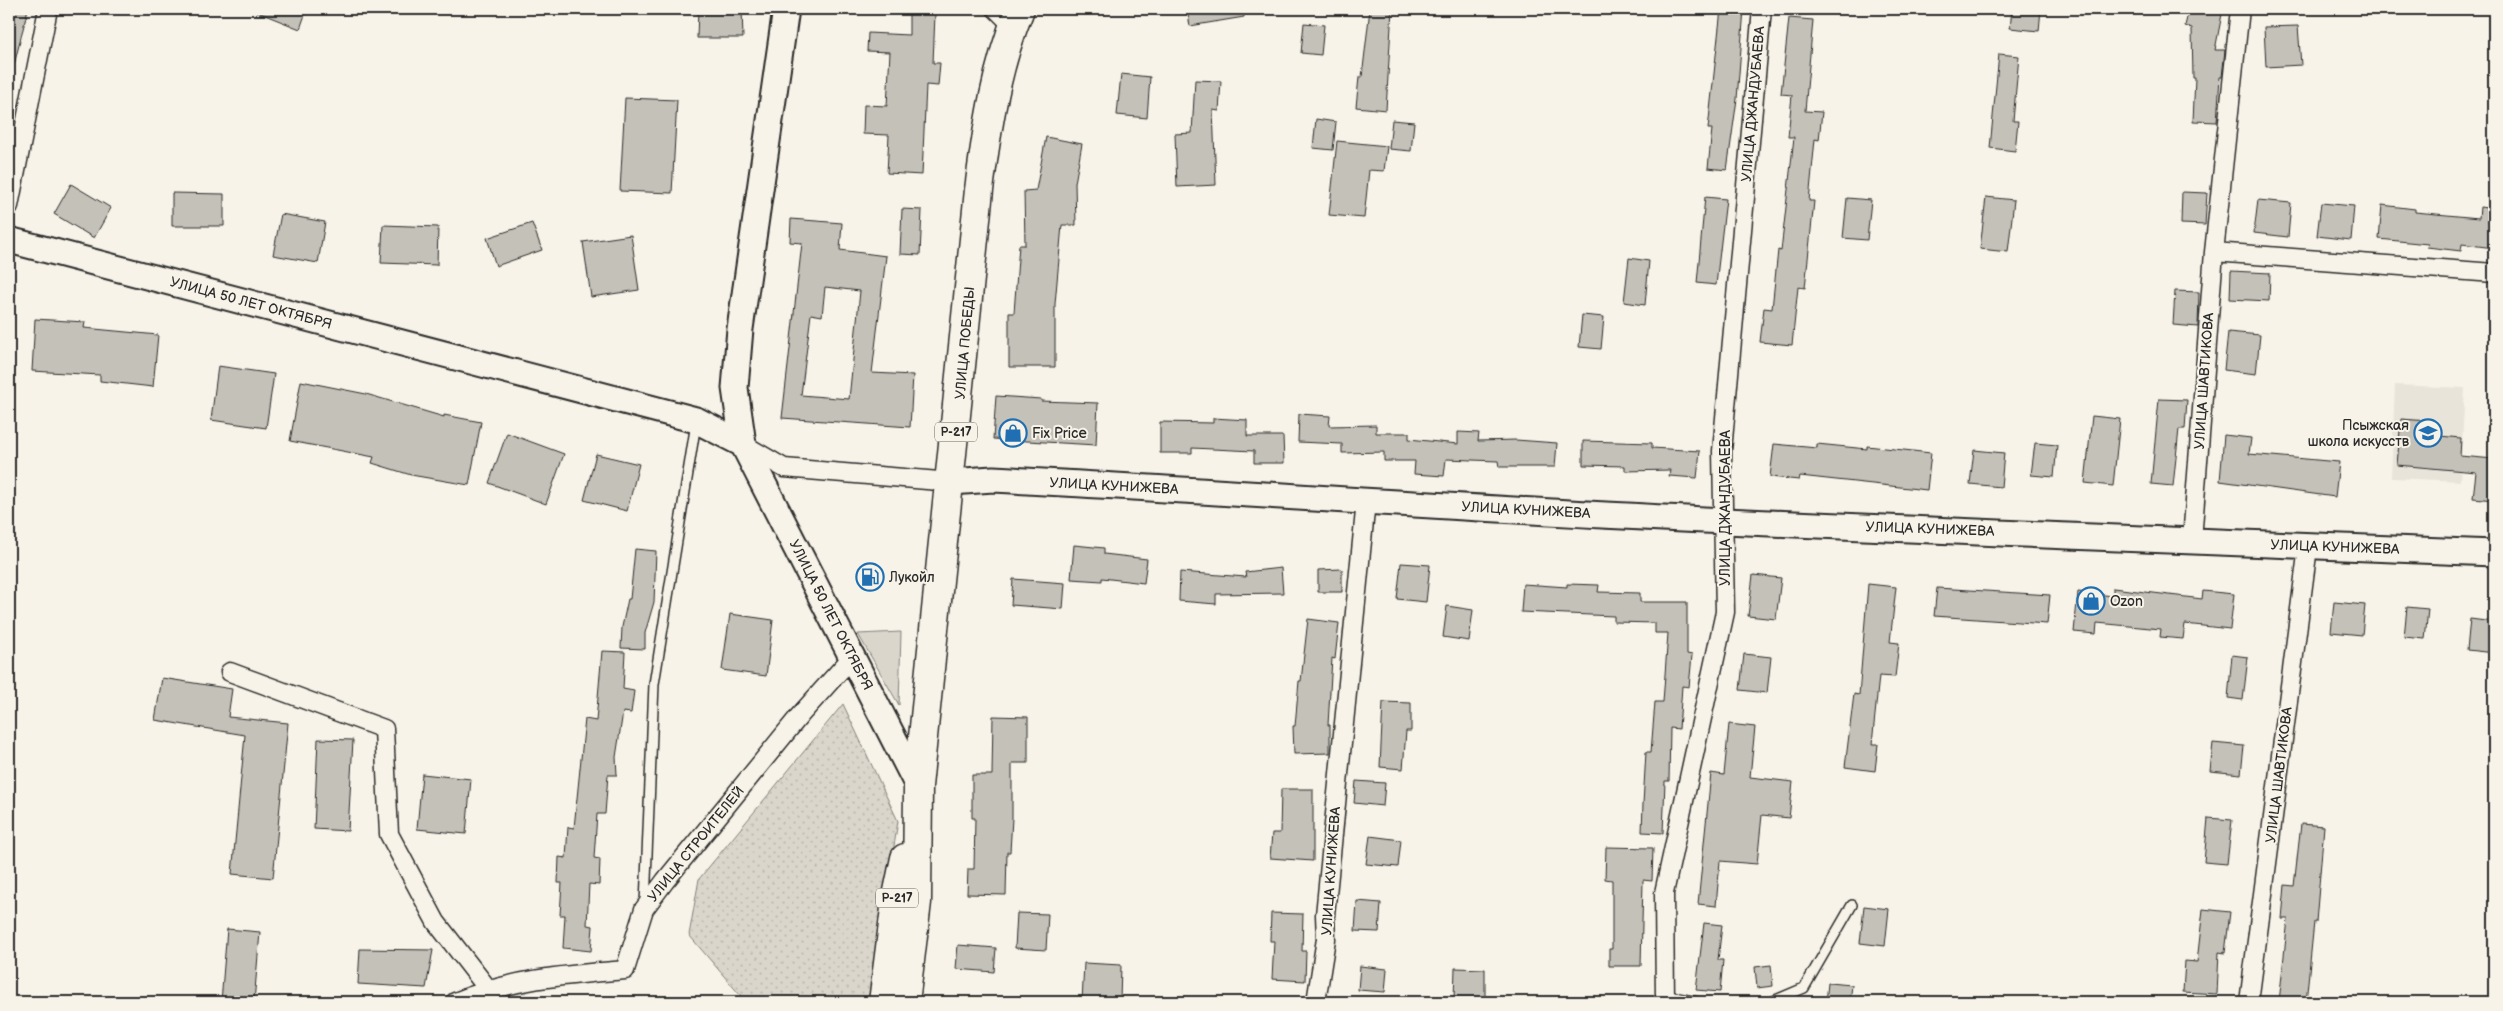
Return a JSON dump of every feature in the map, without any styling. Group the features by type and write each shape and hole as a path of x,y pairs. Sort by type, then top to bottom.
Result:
{"highway":[{"name":"УЛИЦА ПОБЕДЫ","path":"883,1002 896,902 918,790 951,482 979,190 987,130 999,70 1016,20"},
{"name":"УЛИЦА ПОБЕДЫ","path":"905,1002 917,902 918,790"}],"street":[{"path":"9,206 48,9"},
{"name":"УЛИЦА 50 ЛЕТ ОКТЯБРЯ","path":"786,9 740,339 735,388 743,444 853,656 918,790"},
{"name":"УЛИЦА ДЖАНДУБАЕВА","path":"1665,998 1664,892 1725,612 1722,451 1762,9"},
{"name":"УЛИЦА ШАВТИКОВА","path":"2192,540 2214,252 2240,9"},
{"name":"УЛИЦА 50 ЛЕТ ОКТЯБРЯ","path":"9,240 696,420 743,444"},
{"path":"2214,252 2494,273"},
{"path":"743,444 784,468 951,482"},
{"name":"УЛИЦА КУНИЖЕВА","path":"951,482 993,479 1723,521 2192,540 2308,547 2494,553"},
{"name":"УЛИЦА КУНИЖЕВА","path":"1316,1002 1326,939 1325,915 1366,501"},
{"name":"УЛИЦА ШАВТИКОВА","path":"2250,1002 2308,547"},
{"name":"УЛИЦА СТРОИТЕЛЕЙ","path":"455,1002 488,989 554,976 625,970 644,909 665,880 801,714 853,656"},
{"path":"230,672 384,729 389,834 436,922 488,989"}],"lane":[{"path":"990,9 1016,20"},
{"path":"644,909 654,684 696,420"},
{"path":"1772,1002 1804,988 1852,905"},
{"path":"1665,998 1698,1002"}],"shaded area":[{"name":"Псыжская школа искусств","path":"2395,385 2465,388 2460,481 2391,478"},
{"path":"901,632 899,705 858,634"},
{"path":"843,704 898,821 869,1002 746,1002 689,935 699,879"},
{"path":"528,990 527,1002 488,1002"}],"building":[{"path":"10,9 28,9 14,65 9,64"},
{"path":"250,9 307,9 300,29"},
{"path":"698,9 742,9 743,38 697,38"},
{"path":"1187,9 1243,9 1244,17 1190,26"},
{"path":"1370,9 1392,9 1386,110 1356,107 1359,77 1362,77"},
{"path":"1721,9 1744,9 1737,99 1727,170 1708,168 1712,129 1708,129"},
{"path":"2012,9 2041,9 2039,31 2010,28"},
{"path":"2189,9 2223,9 2215,50 2225,50 2222,77 2220,77 2217,122 2193,121 2195,78 2193,78 2192,28 2185,26"},
{"path":"909,13 935,14 933,63 940,63 938,86 926,85 922,175 887,173 889,135 863,134 864,105 887,106 890,52 867,51 868,33 909,35"},
{"path":"1789,18 1813,20 1805,111 1822,112 1819,140 1815,139 1809,201 1814,201 1805,288 1798,287 1792,345 1760,342 1764,308 1772,309 1778,250 1781,251 1794,137 1788,137 1792,95 1781,94"},
{"path":"1304,23 1324,25 1321,55 1301,53"},
{"path":"2298,26 2301,65 2266,67 2264,27"},
{"path":"1999,54 2019,56 2013,121 2018,121 2015,151 1990,148"},
{"path":"1121,74 1150,77 1147,118 1117,115"},
{"path":"1195,80 1221,81 1219,111 1213,110 1216,185 1177,187 1175,134 1192,133"},
{"path":"625,98 677,100 672,193 620,191"},
{"path":"1316,119 1336,122 1333,150 1313,148"},
{"path":"1392,120 1414,122 1411,151 1389,149"},
{"path":"1046,137 1082,144 1075,183 1076,225 1062,225 1055,304 1055,367 1009,367 1009,313 1014,313 1019,245 1025,245 1024,191 1036,190"},
{"path":"1337,141 1387,146 1384,171 1369,170 1364,218 1329,215"},
{"path":"71,184 111,208 94,238 54,214"},
{"path":"2182,192 2207,193 2205,225 2181,224"},
{"path":"172,193 224,194 224,226 172,226"},
{"path":"1705,197 1726,199 1716,285 1697,283"},
{"path":"1986,197 2014,200 2008,252 1980,249"},
{"path":"1847,198 1871,200 1867,240 1843,238"},
{"path":"2258,200 2291,203 2288,237 2254,233"},
{"path":"2321,203 2354,206 2351,240 2317,236"},
{"path":"2382,205 2415,209 2415,212 2479,218 2480,207 2494,209 2494,248 2462,244 2461,251 2427,247 2428,244 2379,239"},
{"path":"902,209 922,210 920,255 900,254"},
{"path":"281,214 325,222 318,263 273,255"},
{"path":"791,219 842,223 840,250 886,256 872,373 913,375 910,427 782,418 802,243 790,242","holes":["825,287 860,291 849,399 801,395 811,314 822,316"]},
{"path":"532,223 542,250 496,266 487,238"},
{"path":"383,225 438,227 437,265 381,263"},
{"path":"631,235 639,290 591,297 583,242"},
{"path":"1629,258 1649,261 1645,305 1624,302"},
{"path":"2231,271 2270,273 2269,301 2230,299"},
{"path":"2175,291 2199,292 2198,327 2173,325"},
{"path":"1582,315 1604,317 1601,349 1579,347"},
{"path":"35,319 85,322 84,328 158,335 153,387 100,381 100,375 32,371"},
{"path":"2228,332 2260,335 2256,374 2224,370"},
{"path":"218,366 274,374 266,428 211,420"},
{"path":"301,381 366,394 444,417 444,415 481,422 469,485 411,475 372,463 374,457 290,441"},
{"path":"996,396 1041,399 1041,401 1098,403 1096,445 993,439"},
{"path":"2159,399 2187,400 2185,429 2179,429 2173,486 2151,484"},
{"path":"1299,414 1330,416 1329,426 1376,425 1376,433 1409,433 1409,439 1458,444 1458,432 1479,433 1478,441 1516,440 1557,443 1555,467 1499,467 1498,461 1446,459 1444,476 1414,474 1415,461 1384,461 1384,452 1342,453 1342,444 1298,442"},
{"path":"2092,416 2120,419 2113,486 2085,483"},
{"path":"1213,418 1247,420 1247,436 1283,436 1284,463 1254,463 1254,451 1192,448 1192,453 1160,453 1160,422 1213,423"},
{"path":"2401,419 2429,421 2428,435 2461,438 2460,456 2494,459 2494,500 2473,498 2476,472 2397,465"},
{"path":"507,433 564,454 546,504 489,483"},
{"path":"2224,435 2251,438 2249,454 2339,462 2335,497 2220,481"},
{"path":"1583,441 1652,443 1652,448 1700,451 1697,478 1669,476 1670,470 1625,471 1625,466 1583,465"},
{"path":"2035,443 2057,445 2054,477 2031,475"},
{"path":"1774,444 1817,448 1817,444 1867,449 1867,446 1931,453 1927,490 1800,476 1799,480 1770,477"},
{"path":"1974,450 2004,453 2001,487 1970,484"},
{"path":"596,454 639,464 627,511 584,500"},
{"path":"1074,545 1104,548 1104,554 1147,559 1144,583 1102,578 1102,581 1071,579"},
{"path":"635,549 656,551 654,602 645,633 645,649 621,648 622,627 628,599 630,599"},
{"path":"1401,563 1430,565 1426,602 1397,599"},
{"path":"1281,568 1283,593 1216,594 1216,604 1179,601 1180,572 1246,577 1245,572"},
{"path":"1342,569 1342,592 1318,592 1318,570"},
{"path":"1753,575 1781,578 1776,619 1748,616"},
{"path":"1013,579 1065,583 1063,609 1011,605"},
{"path":"1523,584 1567,587 1567,584 1599,585 1598,592 1640,593 1640,602 1687,602 1687,654 1692,655 1689,687 1682,686 1679,729 1670,728 1669,781 1665,781 1663,833 1642,832 1646,752 1651,752 1655,702 1663,702 1668,633 1655,633 1655,623 1614,622 1614,616 1521,612"},
{"path":"1868,584 1896,587 1890,642 1899,643 1895,677 1879,676 1872,744 1878,744 1875,771 1845,767 1854,694 1859,695"},
{"path":"1937,588 2050,595 2047,624 1934,616"},
{"path":"2113,588 2202,599 2203,591 2234,594 2230,629 2185,624 2183,639 2160,637 2161,629 2097,623 2096,634 2074,632 2078,592 2113,596"},
{"path":"2334,602 2365,605 2362,635 2331,632"},
{"path":"1447,606 1473,610 1469,641 1443,637"},
{"path":"2407,607 2428,609 2425,639 2404,637"},
{"path":"730,614 773,620 766,676 722,670"},
{"path":"1308,619 1339,623 1335,659 1332,658 1328,725 1330,725 1330,753 1294,754 1293,726 1295,726"},
{"path":"2470,619 2494,622 2494,653 2467,650"},
{"path":"602,651 625,652 623,689 634,691 631,713 623,712 616,757 617,775 608,775 605,814 597,814 594,858 600,859 599,885 589,884 587,925 593,926 591,951 563,948 565,915 560,915 562,883 558,883 559,857 566,858 568,827 574,828 585,719 596,721"},
{"path":"1744,654 1771,657 1767,693 1740,690"},
{"path":"2232,655 2248,657 2243,700 2228,698"},
{"path":"162,678 232,689 228,717 288,723 273,878 232,874 245,735 155,720"},
{"path":"1383,702 1411,703 1411,731 1406,731 1403,769 1380,767"},
{"path":"993,716 1028,717 1028,763 1012,763 1012,818 1010,852 1007,852 1006,895 967,894 968,869 974,869 975,818 972,818 972,775 992,775"},
{"path":"1729,724 1755,727 1750,777 1793,782 1789,818 1762,815 1757,864 1720,861 1716,906 1698,904 1711,773 1724,775"},
{"path":"318,739 353,740 348,831 314,829"},
{"path":"2213,743 2244,746 2241,774 2210,771"},
{"path":"422,774 471,779 466,834 417,829"},
{"path":"1356,781 1385,783 1383,806 1354,803"},
{"path":"1281,789 1313,789 1313,861 1270,858 1272,833 1280,833"},
{"path":"2208,818 2232,820 2227,864 2204,862"},
{"path":"2301,824 2324,826 2316,922 2314,922 2306,1002 2279,1002 2288,919 2282,919 2285,885 2294,886"},
{"path":"1370,836 1401,840 1398,867 1366,864"},
{"path":"1606,847 1653,848 1652,881 1643,880 1641,966 1609,966 1609,949 1612,949 1612,880 1605,879"},
{"path":"1357,901 1381,903 1379,932 1355,931"},
{"path":"1864,906 1889,909 1885,946 1860,943"},
{"path":"2203,909 2230,912 2225,953 2219,952 2217,994 2183,992 2185,961 2197,962"},
{"path":"1017,913 1048,914 1046,950 1015,948"},
{"path":"1271,913 1303,914 1302,951 1306,951 1305,981 1272,979 1274,941 1270,941"},
{"path":"1704,923 1722,925 1718,960 1723,960 1720,992 1696,990"},
{"path":"227,929 260,932 254,1002 221,1002"},
{"path":"958,945 996,948 994,972 956,969"},
{"path":"360,949 433,950 426,988 358,984"},
{"path":"1084,963 1121,965 1120,1002 1082,1002"},
{"path":"1771,965 1773,986 1757,988 1755,967"},
{"path":"1360,966 1387,969 1385,992 1358,990"},
{"path":"1455,968 1485,969 1485,999 1454,999"},
{"path":"1828,983 1852,985 1850,1002 1826,1002"}],"place":[{"name":"Fix Price","path":"1013,433"},
{"name":"Псыжская школа искусств","path":"2428,433"},
{"name":"Лукойл","path":"870,577"},
{"name":"Ozon","path":"2091,601"}]}
